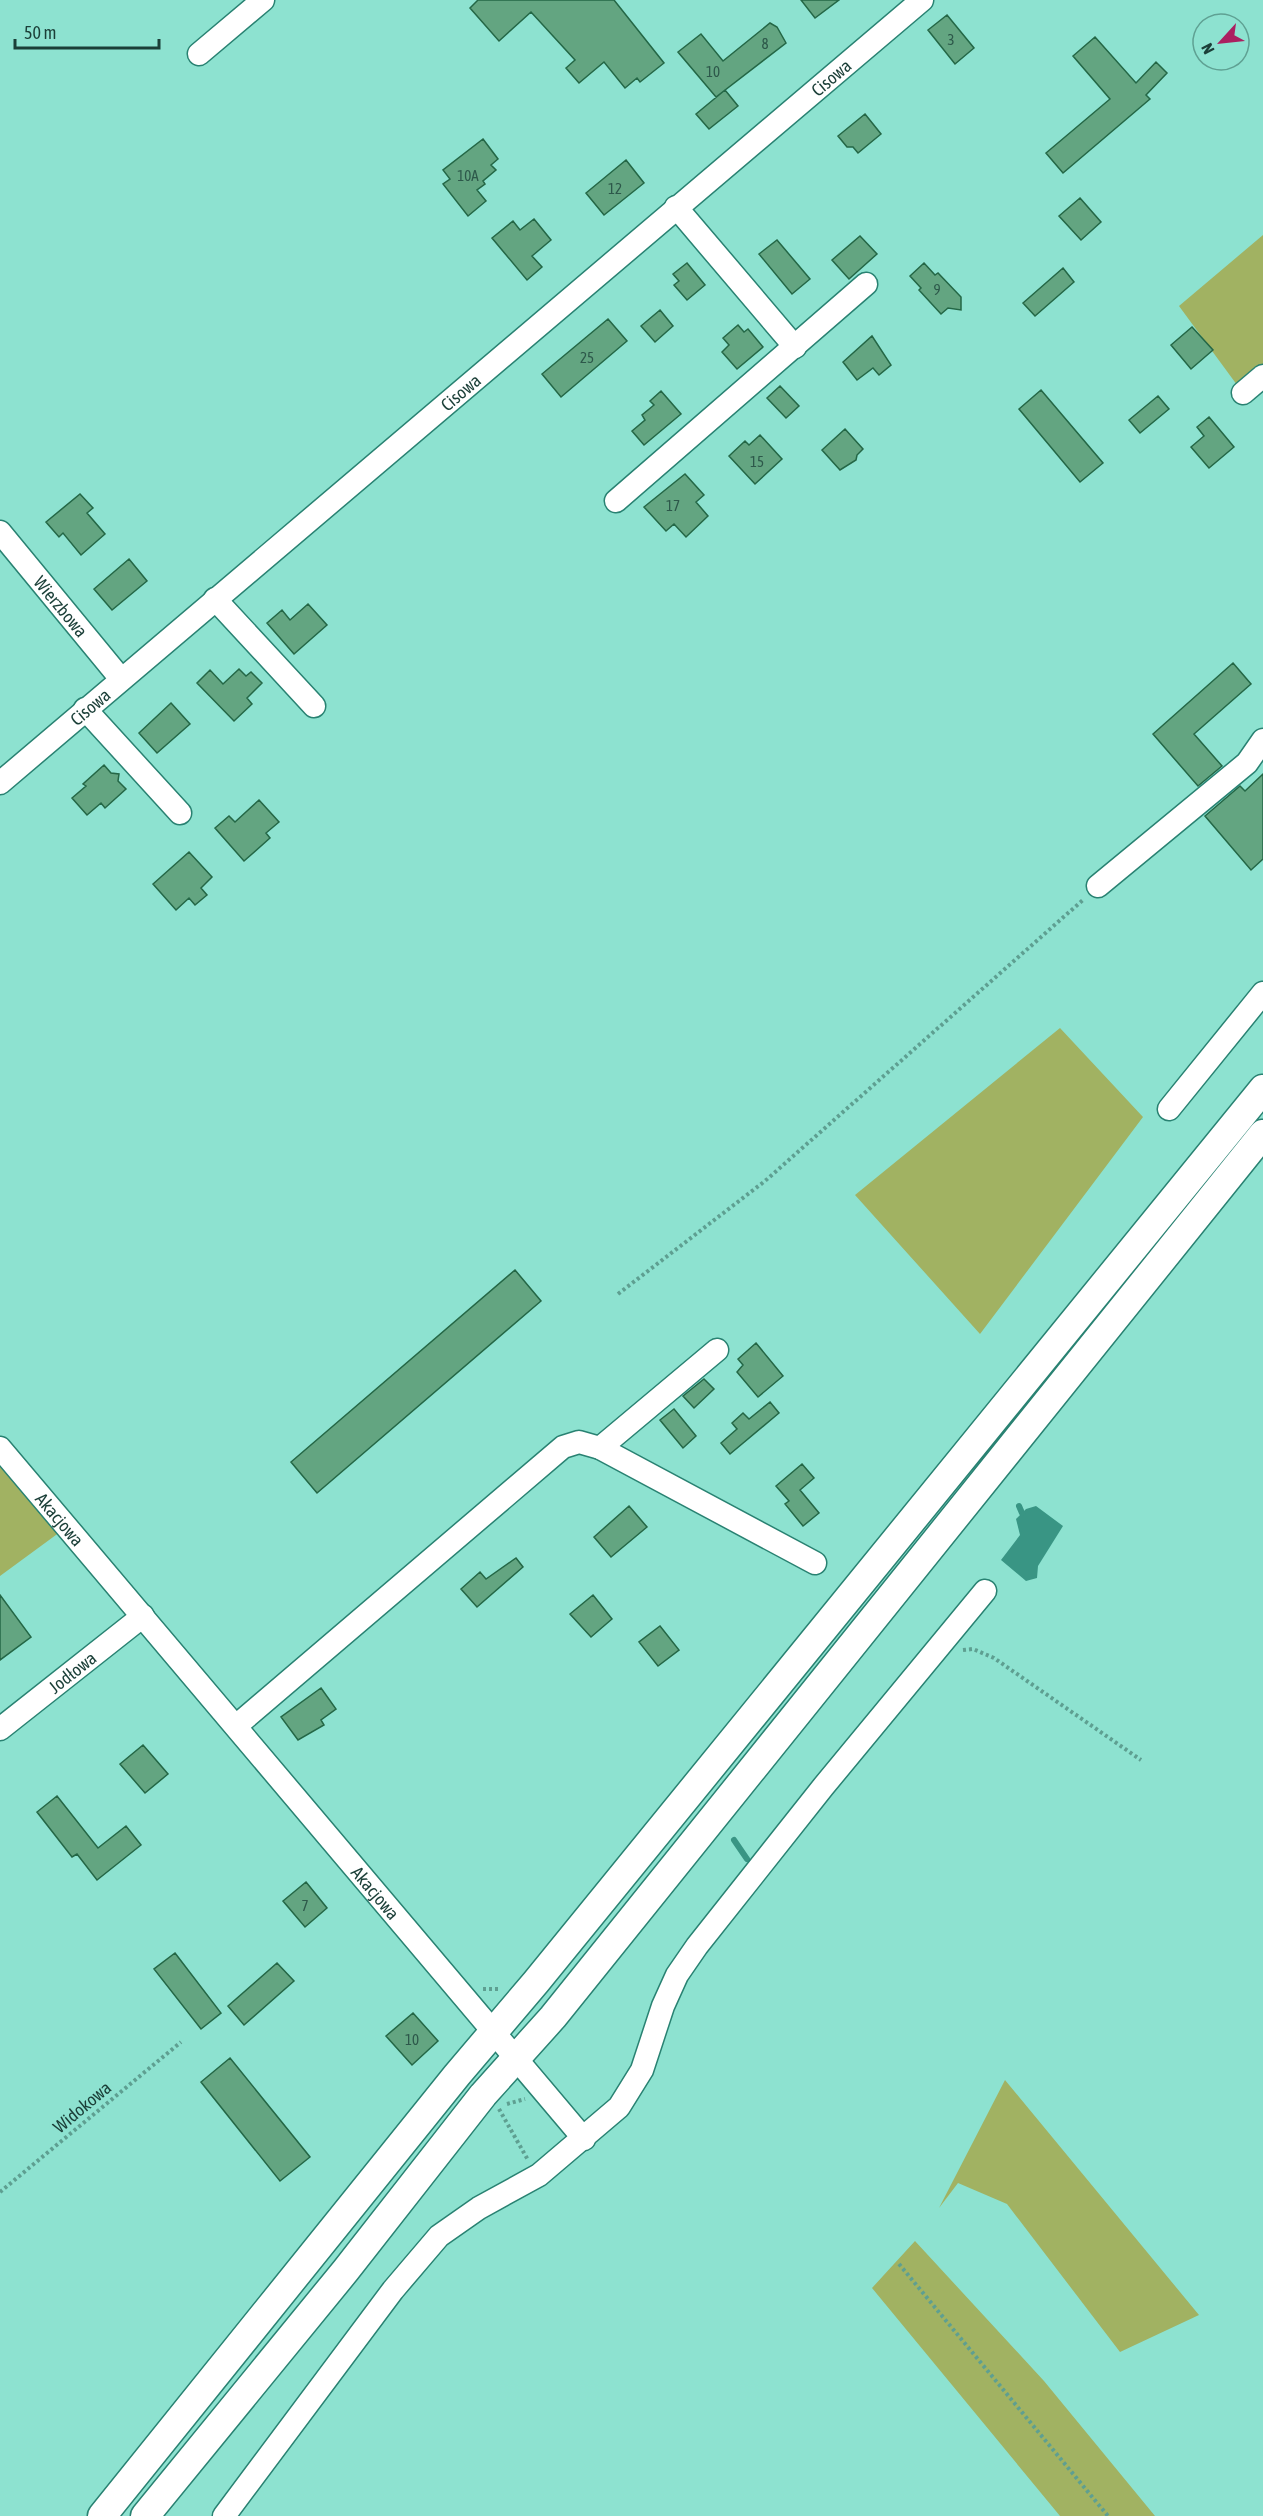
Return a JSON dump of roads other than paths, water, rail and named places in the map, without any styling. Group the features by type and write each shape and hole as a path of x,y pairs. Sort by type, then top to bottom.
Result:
{"main road":[{"path":"102,2516 1263,1089"},
{"path":"145,2516 345,2270 483,2095 560,2008 1263,1134"}],"street":[{"path":"199,54 263,0"},
{"name":"Cisowa","path":"0,783 922,0"},
{"path":"676,207 795,347"},
{"path":"616,501 866,284"},
{"path":"1243,393 1263,376"},
{"name":"Wierzbowa","path":"0,532 121,679"},
{"path":"215,599 314,706"},
{"path":"85,709 180,813"},
{"path":"1098,886 1247,763 1263,740"},
{"path":"1170,1109 1260,1003"},
{"path":"600,1448 717,1350"},
{"path":"236,1726 564,1447 579,1442 600,1448 815,1563"},
{"name":"Akacjowa","path":"0,1448 584,2139"},
{"path":"224,2516 393,2290 439,2236 479,2208 537,2176 620,2107 633,2090 642,2070 663,2006 677,1975 697,1946 823,1787 985,1591"},
{"name":"Jodłowa","path":"0,1729 143,1616"}],"waterway":[{"path":"1019,1506 1022,1513"},
{"path":"734,1840 747,1859"}]}
